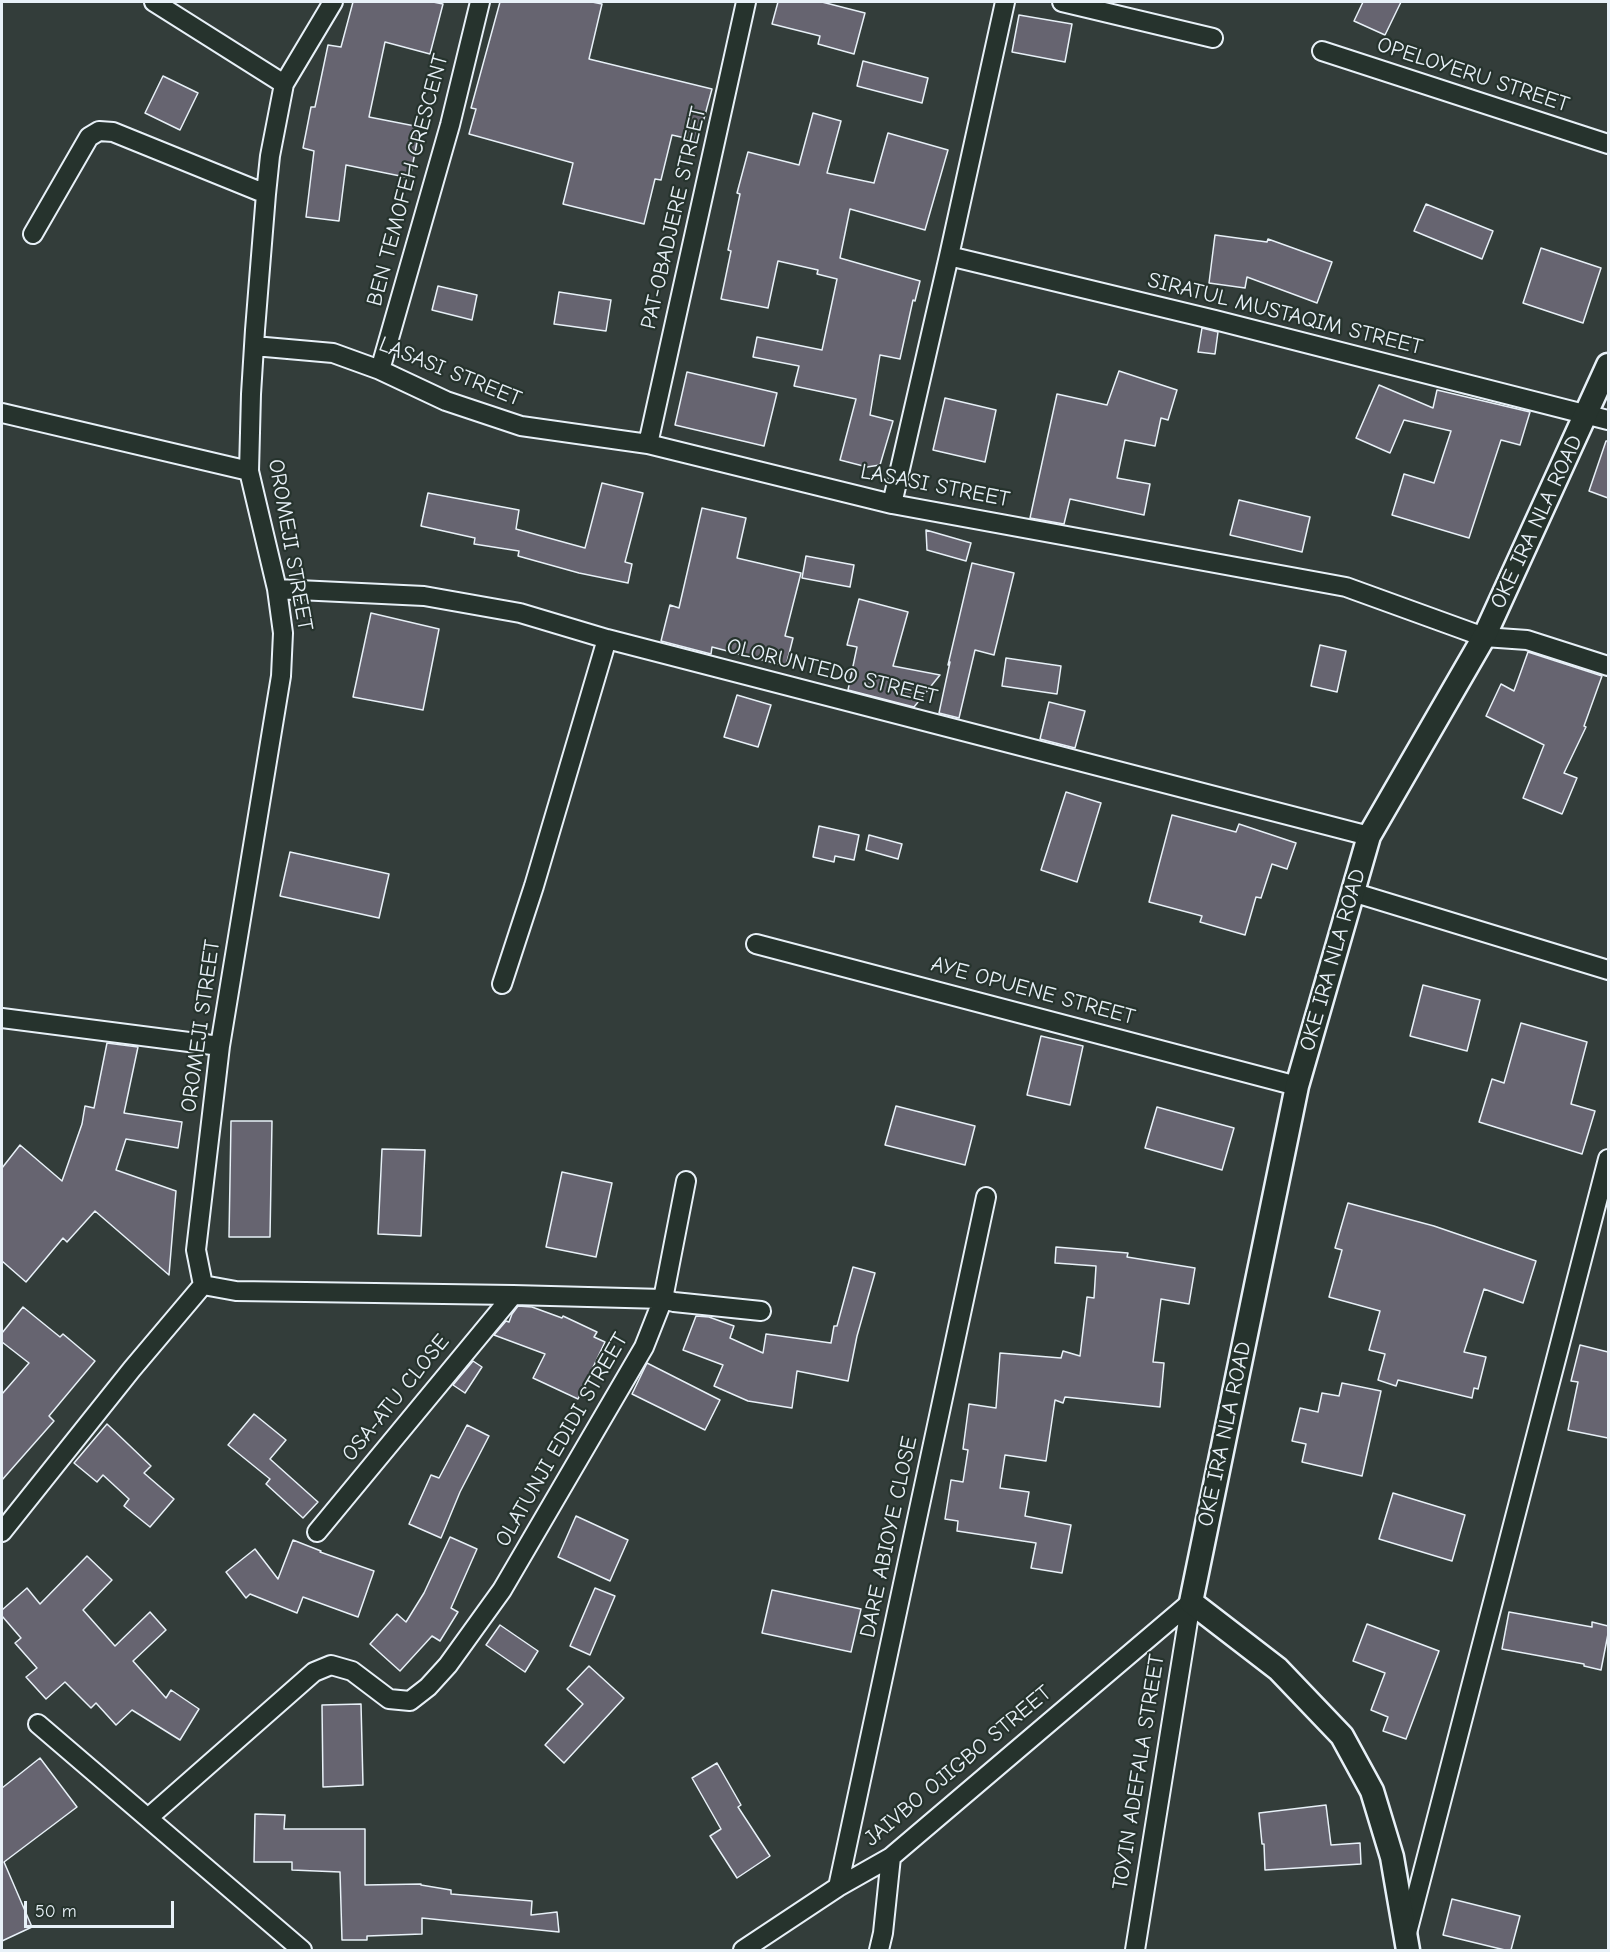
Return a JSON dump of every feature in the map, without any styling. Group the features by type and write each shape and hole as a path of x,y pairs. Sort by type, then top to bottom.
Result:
{"street":[{"path":"154,2 284,84"},
{"name":"OROMEJI STREET","path":"203,1285 196,1250 220,1046 281,676 283,633 277,590 249,471 254,346 266,194 270,156 284,84 333,2"},
{"name":"BEN TEMOFEH CRESCENT","path":"380,370 450,125 480,2"},
{"name":"PAT-OBADJERE STREET","path":"648,444 746,2"},
{"path":"892,504 1005,2"},
{"path":"1062,2 1213,38"},
{"name":"OPELOYERU STREET","path":"1322,51 1608,144"},
{"path":"33,234 89,137 99,131 113,132 266,194"},
{"name":"SIRATUL MUSTAQIM STREET","path":"949,256 1215,320 1598,417"},
{"name":"LASASI STREET","path":"254,346 333,353 380,370 446,400 521,426 648,444 892,504 1346,586 1484,637 1527,640 1608,666"},
{"name":"OKE IRA NLA ROAD","path":"1191,1602 1297,1086 1369,836 1484,637 1598,417 1608,365"},
{"path":"2,413 249,471"},
{"name":"OLORUNTEDO STREET","path":"277,590 424,596 520,613 607,639 1369,836"},
{"path":"502,984 534,886 607,639"},
{"path":"1352,892 1608,970"},
{"name":"AYE OPUENE STREET","path":"756,944 1297,1086"},
{"path":"2,1018 220,1046"},
{"path":"1407,1944 1608,1159"},
{"path":"686,1181 663,1299 761,1311"},
{"name":"DARE ABIOYE CLOSE","path":"838,1887 986,1197"},
{"path":"2,1530 203,1285"},
{"name":"OLATUNJI EDIDI STREET","path":"148,1818 314,1672 331,1665 352,1671 388,1699 410,1701 429,1687 448,1665 502,1590 644,1347 663,1299 236,1291 203,1285"},
{"name":"OSA-ATU CLOSE","path":"317,1532 513,1295"},
{"path":"1191,1602 1278,1669 1342,1736 1372,1791 1392,1857 1407,1944"},
{"name":"JAIVBO OJIGBO STREET","path":"743,1950 838,1887 891,1857 1191,1602"},
{"name":"TOYIN ADEFALA STREET","path":"1136,1950 1191,1602"},
{"path":"38,1724 302,1950"},
{"path":"879,1950 891,1857"}],"building":[{"path":"353,2 443,4 430,54 385,42 369,117 420,127 410,178 346,165 339,221 306,217 314,151 303,148 311,107 315,107 328,45 341,47"},
{"path":"500,2 592,2 602,4 589,59 712,89 698,141 672,135 661,180 655,179 644,224 563,204 573,163 469,134 476,109 471,108"},
{"path":"778,2 822,2 865,13 854,54 818,44 820,36 772,24"},
{"path":"1363,2 1401,2 1385,35 1354,21"},
{"path":"1019,15 1072,24 1065,62 1012,52"},
{"path":"863,61 928,78 922,103 857,86"},
{"path":"163,76 198,93 180,130 145,113"},
{"path":"813,113 841,121 827,173 874,183 888,133 948,150 925,230 850,209 840,258 920,281 915,301 913,300 900,359 880,355 870,415 893,421 880,465 867,467 840,460 856,399 794,386 799,366 753,357 757,337 822,350 837,279 817,274 818,270 778,261 768,308 721,299 731,251 728,250 740,194 737,193 748,152 799,165"},
{"path":"1426,204 1493,231 1482,259 1414,231"},
{"path":"1215,235 1267,242 1268,239 1332,262 1317,303 1247,277 1245,288 1209,283"},
{"path":"1541,248 1601,268 1583,323 1523,303"},
{"path":"438,286 477,295 472,320 432,310"},
{"path":"559,292 611,300 606,331 554,324"},
{"path":"1202,328 1218,332 1215,354 1198,352"},
{"path":"1119,371 1177,390 1168,420 1161,418 1155,446 1125,440 1117,478 1150,484 1144,515 1070,499 1064,524 1030,518 1057,394 1107,405"},
{"path":"687,372 777,393 764,446 675,425"},
{"path":"1379,385 1433,408 1437,390 1530,412 1520,445 1501,440 1469,538 1392,515 1404,474 1434,483 1451,431 1404,420 1390,453 1356,438"},
{"path":"945,398 996,410 985,462 933,450"},
{"path":"1606,441 1608,441 1608,498 1589,491"},
{"path":"602,483 643,493 625,562 632,564 628,583 579,573 518,556 519,551 474,544 475,538 421,526 428,493 519,510 516,529 585,548"},
{"path":"1239,500 1310,517 1302,552 1230,535"},
{"path":"702,508 746,518 737,558 801,573 785,636 793,638 786,666 712,647 711,654 661,641 670,605 679,608"},
{"path":"926,530 971,543 966,561 927,550"},
{"path":"806,556 854,565 850,587 802,578"},
{"path":"972,563 1014,573 994,655 975,650 959,718 939,713"},
{"path":"859,599 908,612 893,666 940,675 914,707 848,690 857,647 847,645"},
{"path":"371,613 439,629 423,710 353,697"},
{"path":"1320,645 1346,651 1337,692 1311,686"},
{"path":"1528,652 1602,676 1584,726 1586,727 1564,773 1577,778 1562,814 1523,798 1544,745 1486,716 1501,684 1514,691"},
{"path":"1006,658 1061,666 1057,694 1002,686"},
{"path":"737,695 771,705 758,747 724,737"},
{"path":"1049,702 1085,711 1075,748 1040,739"},
{"path":"1066,792 1101,803 1077,882 1041,870"},
{"path":"1172,815 1236,832 1239,824 1296,843 1287,869 1272,864 1261,898 1256,897 1245,935 1200,922 1202,916 1149,902"},
{"path":"819,826 859,835 854,860 835,856 834,862 813,857"},
{"path":"869,835 902,844 898,859 866,850"},
{"path":"290,852 389,874 379,918 280,896"},
{"path":"1423,985 1480,1000 1467,1051 1410,1036"},
{"path":"1521,1023 1587,1042 1571,1104 1595,1111 1582,1154 1479,1122 1492,1079 1504,1083"},
{"path":"1041,1036 1083,1046 1070,1105 1027,1095"},
{"path":"107,1043 138,1047 124,1113 182,1122 178,1148 126,1139 116,1170 176,1191 169,1275 95,1211 67,1242 63,1238 26,1282 2,1261 2,1168 20,1145 62,1181 82,1124 85,1106 94,1108"},
{"path":"896,1106 975,1126 965,1165 885,1145"},
{"path":"1157,1107 1234,1128 1222,1170 1145,1148"},
{"path":"231,1121 272,1121 270,1237 229,1237"},
{"path":"382,1149 425,1150 421,1236 378,1234"},
{"path":"562,1172 612,1183 596,1257 546,1247"},
{"path":"1348,1203 1434,1226 1536,1261 1523,1303 1484,1289 1464,1352 1486,1357 1478,1389 1474,1388 1472,1398 1398,1380 1396,1386 1378,1380 1385,1354 1369,1350 1380,1311 1329,1297 1342,1250 1335,1248"},
{"path":"1056,1247 1128,1253 1127,1257 1195,1268 1189,1304 1161,1299 1153,1362 1164,1363 1160,1407 1065,1397 1063,1403 1055,1400 1046,1461 1005,1455 1000,1488 1029,1492 1025,1516 1071,1525 1062,1573 1031,1568 1036,1543 957,1531 958,1521 945,1519 951,1480 963,1482 968,1450 963,1449 969,1404 996,1408 1000,1353 1061,1358 1063,1351 1080,1356 1087,1297 1094,1298 1096,1266 1055,1263"},
{"path":"853,1267 875,1273 857,1336 848,1381 797,1371 792,1408 748,1401 714,1386 723,1365 683,1350 696,1316 709,1317 734,1326 730,1338 763,1353 766,1334 831,1343 834,1326 837,1326"},
{"path":"518,1306 532,1307 562,1318 563,1316 597,1332 594,1337 605,1342 578,1399 533,1378 545,1354 494,1335 506,1321 509,1322"},
{"path":"23,1307 60,1337 63,1334 95,1361 49,1416 54,1421 2,1480 2,1394 29,1363 2,1342 2,1333"},
{"path":"1580,1345 1608,1352 1608,1438 1568,1430 1578,1382 1571,1381"},
{"path":"473,1361 482,1367 465,1393 453,1385"},
{"path":"647,1363 720,1400 705,1430 632,1394"},
{"path":"1342,1383 1381,1391 1362,1476 1302,1462 1306,1444 1292,1441 1300,1408 1318,1412 1322,1393 1339,1396"},
{"path":"254,1414 286,1440 270,1459 318,1502 303,1518 266,1484 270,1479 228,1445"},
{"path":"107,1424 151,1466 144,1473 174,1499 150,1527 124,1506 129,1499 103,1475 97,1482 74,1463"},
{"path":"467,1425 489,1436 460,1492 441,1538 409,1524 431,1475 439,1478"},
{"path":"1393,1493 1465,1515 1452,1561 1379,1539"},
{"path":"576,1516 628,1540 610,1581 558,1557"},
{"path":"450,1537 477,1549 451,1608 458,1612 440,1641 432,1636 400,1671 370,1644 397,1614 406,1622 424,1593"},
{"path":"293,1540 374,1571 358,1617 303,1597 297,1613 250,1594 246,1598 226,1572 255,1549 278,1579"},
{"path":"87,1556 112,1580 83,1610 115,1646 150,1612 166,1630 133,1661 166,1698 171,1690 199,1709 180,1740 132,1710 116,1725 96,1703 91,1708 65,1682 46,1699 26,1677 37,1668 15,1643 21,1638 2,1616 2,1610 27,1588 40,1604"},
{"path":"595,1588 615,1596 590,1655 570,1646"},
{"path":"772,1590 861,1609 851,1652 762,1633"},
{"path":"1509,1612 1592,1627 1592,1622 1608,1626 1601,1670 1584,1666 1584,1664 1502,1649"},
{"path":"1367,1624 1439,1651 1406,1739 1383,1731 1388,1717 1371,1710 1385,1673 1353,1661"},
{"path":"500,1625 538,1651 525,1672 486,1645"},
{"path":"589,1666 624,1698 564,1763 545,1745 583,1704 567,1689"},
{"path":"361,1704 363,1785 323,1787 322,1705"},
{"path":"40,1758 77,1807 4,1862 32,1927 2,1941 2,1788"},
{"path":"717,1763 741,1805 738,1807 770,1856 737,1878 710,1836 721,1829 692,1778"},
{"path":"1326,1805 1331,1845 1360,1843 1361,1864 1265,1870 1259,1813"},
{"path":"255,1814 285,1815 284,1829 365,1829 365,1885 421,1884 451,1890 451,1894 532,1901 531,1915 557,1912 559,1932 422,1918 422,1934 367,1936 367,1940 342,1940 340,1872 292,1870 292,1862 254,1862"},
{"path":"1452,1899 1520,1916 1511,1950 1443,1935"}]}
